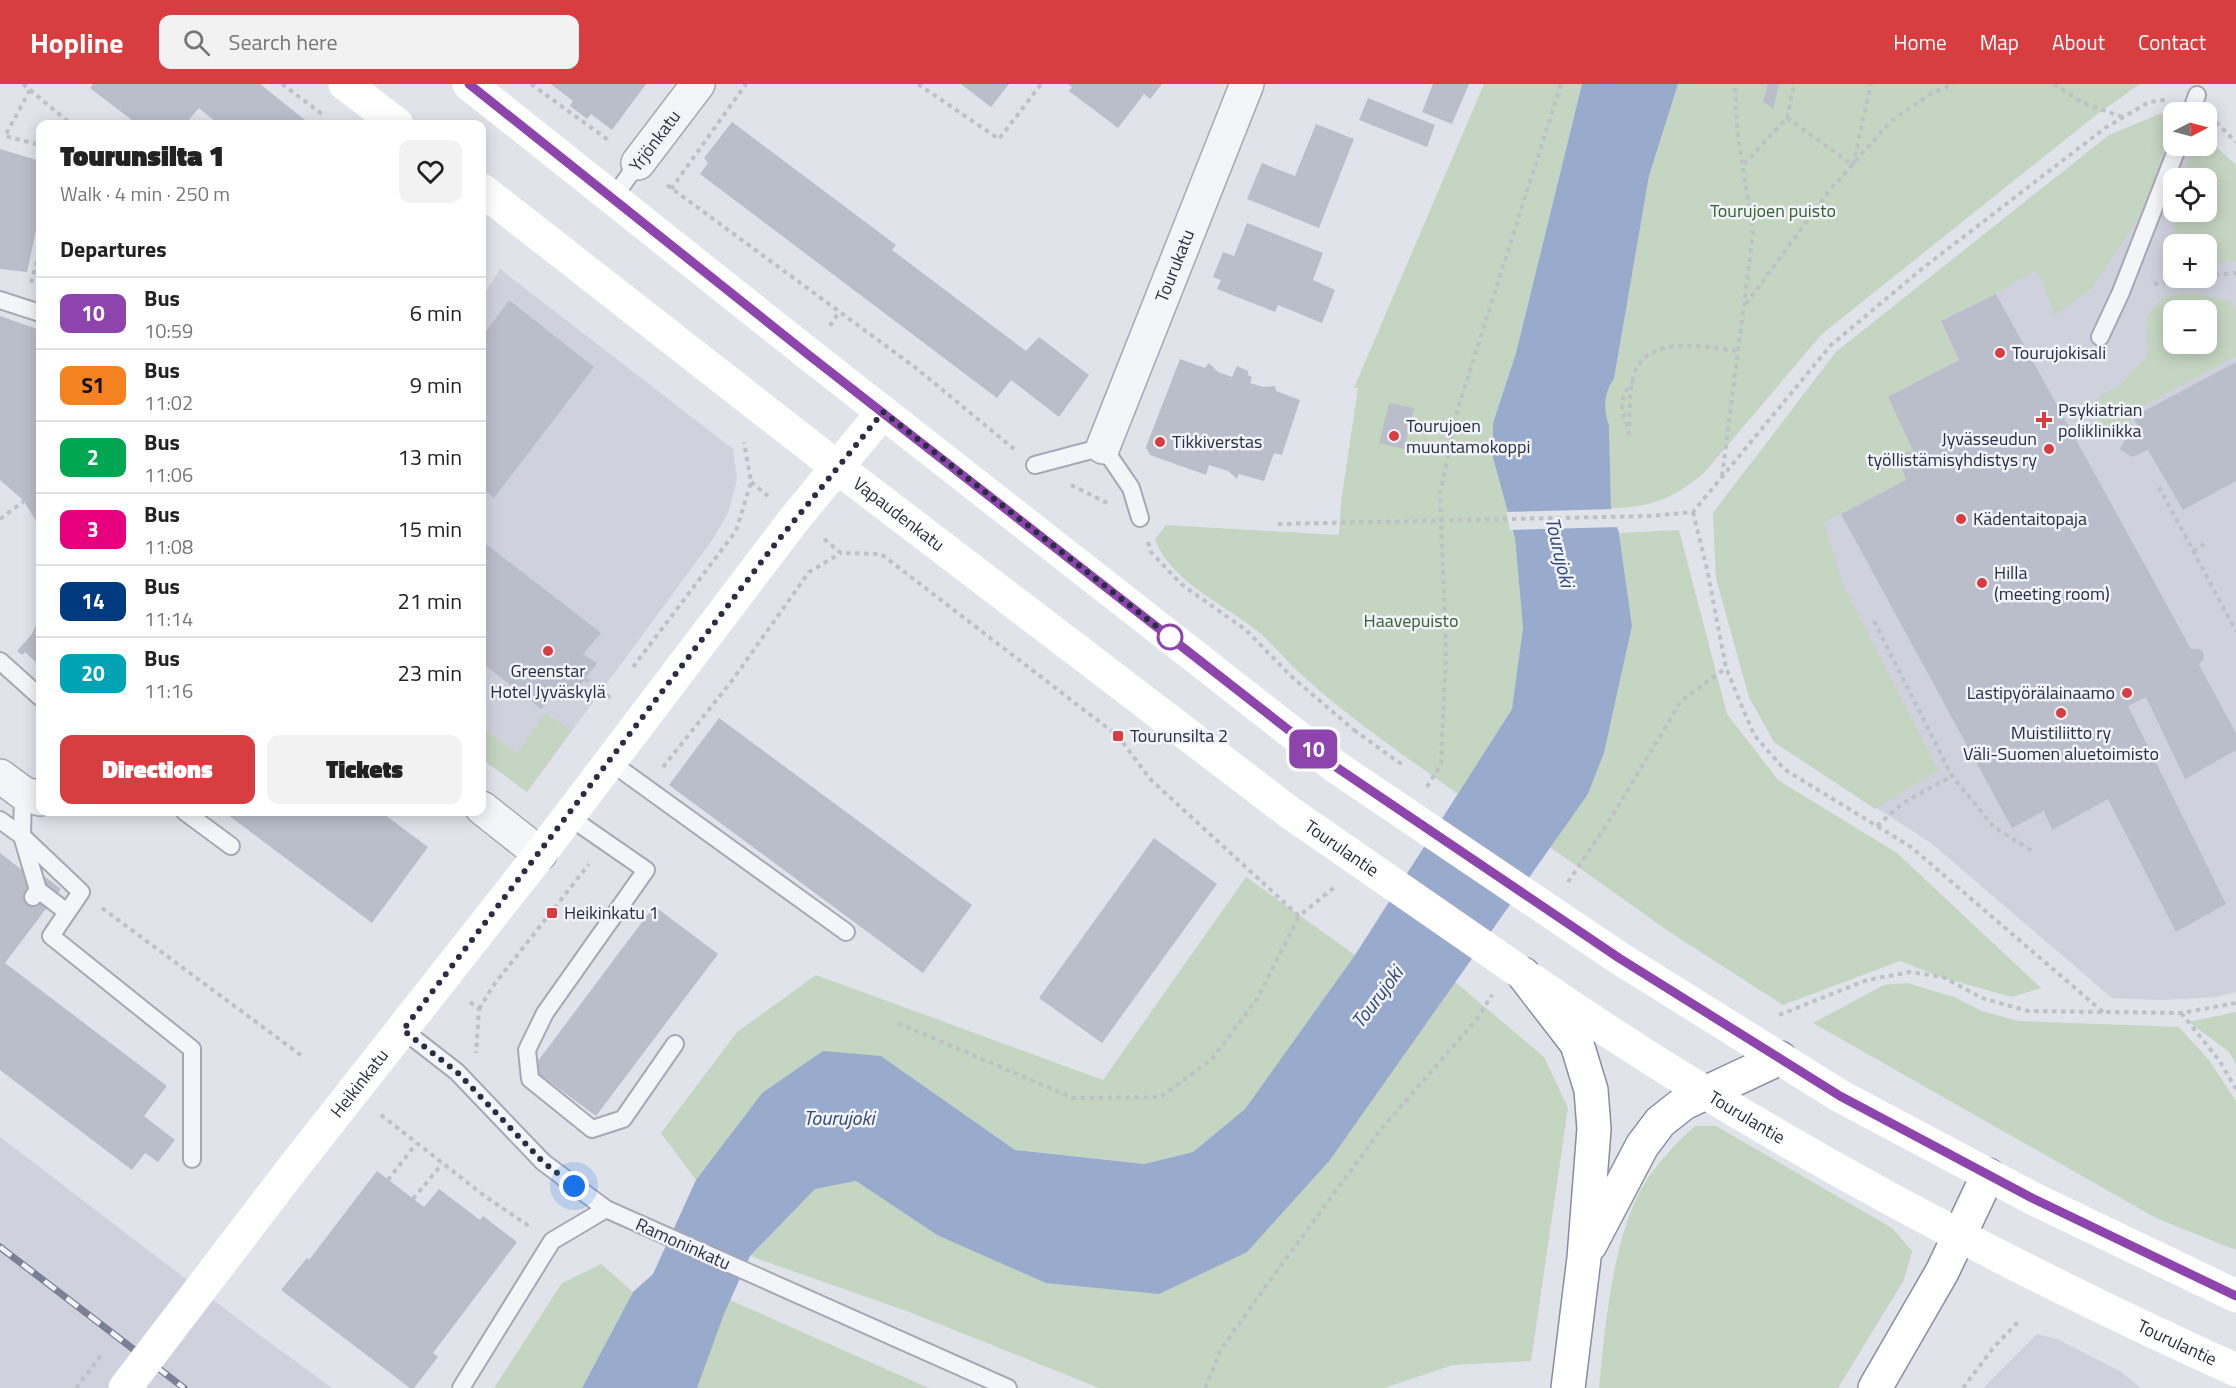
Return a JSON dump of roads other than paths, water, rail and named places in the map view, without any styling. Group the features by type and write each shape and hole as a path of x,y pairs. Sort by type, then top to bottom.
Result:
{"main road":[{"path":"345,84 392,120"},
{"path":"469,84 1336,767 1619,958 1840,1096 1989,1175 2236,1296"},
{"name":"Vapaudenkatu","path":"486,193 838,468 1289,812"},
{"name":"Heikinkatu","path":"124,1388 540,854 789,526 883,412"},
{"name":"Tourulantie","path":"1289,812 1523,974 1583,1032 1658,1066 1877,1195 2058,1287 2236,1370"},
{"path":"1568,1388 1584,1258 1594,1130 1592,1090 1583,1032"},
{"path":"1584,1258 1642,1146 1660,1122 1684,1103 1780,1058"},
{"path":"1875,1388 1942,1272 1989,1175"}],"street":[{"name":"Yrjönkatu","path":"638,164 698,84"},
{"name":"Tourukatu","path":"1103,447 1246,84"},
{"path":"486,811 540,854"}],"lane":[{"path":"2195,102 2197,95"},
{"path":"2100,338 2121,292 2174,156"},
{"name":"Yrjönkatu","path":"613,198 638,164"},
{"path":"0,300 36,312"},
{"path":"1035,465 1103,447 1131,488 1140,518"},
{"path":"0,661 36,693"},
{"path":"609,761 846,932"},
{"path":"21,789 22,836 35,893 67,912"},
{"path":"190,816 231,846"},
{"path":"568,816 646,870 544,1013 527,1050 530,1079 592,1129 623,1119 675,1044"},
{"path":"0,820 22,836 81,892 51,936 192,1049 192,1159"},
{"name":"Ramoninkatu","path":"403,1030 457,1072 543,1162 606,1209 1008,1388"},
{"path":"461,1388 552,1241 606,1209"}],"water":[{"name":"Tourujoki","path":"1582,84 1678,84 1649,176 1614,379 1608,390 1606,401 1609,425 1611,508 1619,533 1632,626 1604,753 1588,794 1330,1160 1247,1252 1159,1294 1046,1283 937,1235 856,1181 815,1189 750,1256 724,1314 697,1388 582,1388 633,1292 653,1274 696,1180 762,1093 823,1051 881,1056 1015,1150 1144,1164 1193,1152 1245,1109 1355,955 1512,709 1523,628 1515,538 1493,458 1493,423 1516,353"}],"railway":[{"path":"0,1247 184,1388"}],"place":[{"name":"Tourujokisali","path":"2000,353"},
{"name":"Psykiatrian poliklinikka","path":"2044,420"},
{"name":"Tourujoen muuntamokoppi","path":"1394,436"},
{"name":"Tikkiverstas","path":"1160,442"},
{"name":"Jyvässeudun työllistämisyhdistys ry","path":"2049,449"},
{"name":"Kädentaitopaja","path":"1961,519"},
{"name":"Hilla (meeting room)","path":"1982,583"},
{"name":"Greenstar Hotel Jyväskylä","path":"548,651"},
{"name":"Lastipyörälainaamo","path":"2127,693"},
{"name":"Muistiliitto ry Väli-Suomen aluetoimisto","path":"2061,713"},
{"name":"Tourunsilta 2","path":"1118,736"},
{"name":"Heikinkatu 1","path":"552,913"}],"park label":[{"name":"Tourujoen puisto","path":"1773,211"},
{"name":"Haavepuisto","path":"1411,621"}]}
